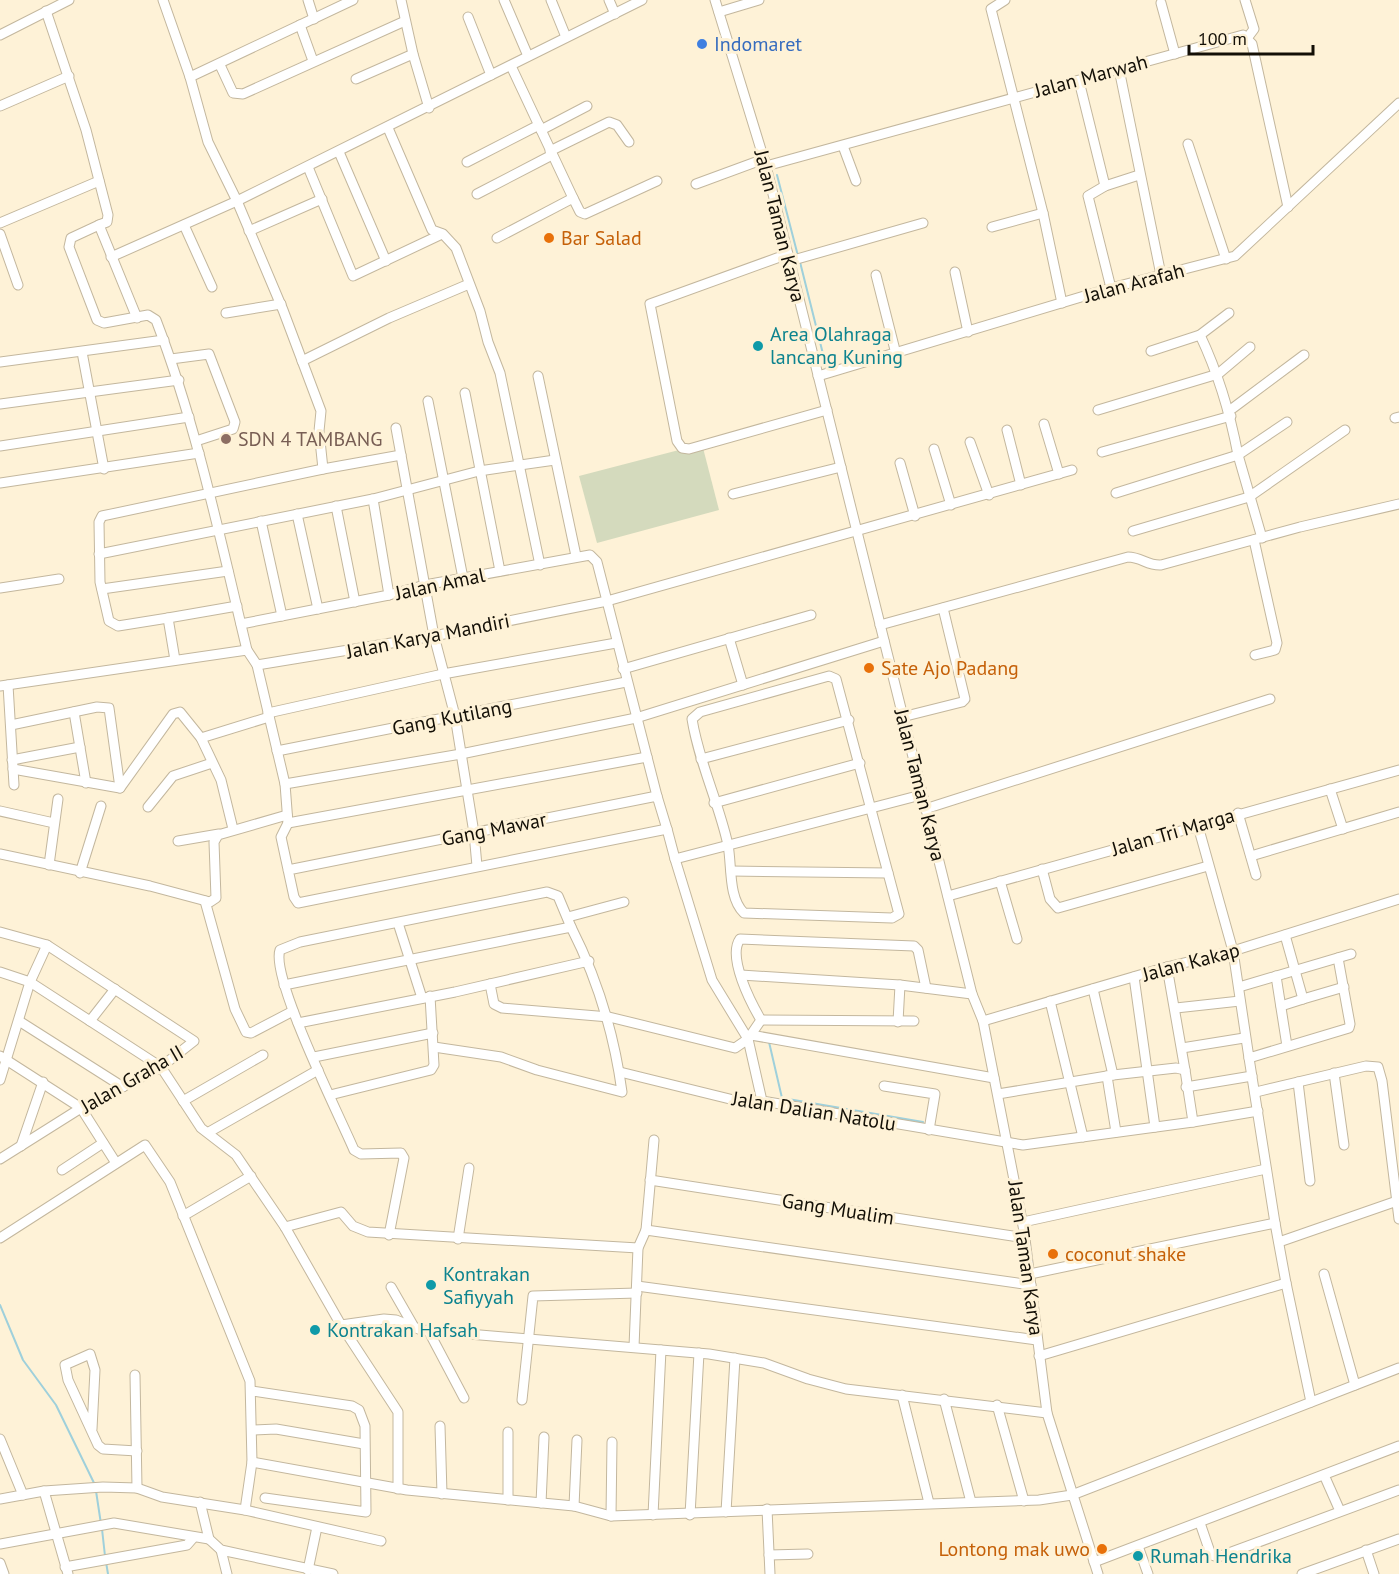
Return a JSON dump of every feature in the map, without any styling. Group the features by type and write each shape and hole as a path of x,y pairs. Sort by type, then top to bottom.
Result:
{"street":[{"path":"0,35 69,0"},
{"path":"163,0 190,78 208,142 237,201 321,411 319,431 323,469"},
{"path":"308,0 314,19"},
{"path":"190,78 353,0"},
{"path":"401,0 413,54 429,108"},
{"path":"504,0 528,56"},
{"path":"551,0 566,37"},
{"path":"609,0 615,14"},
{"path":"111,257 237,201 339,152 642,0"},
{"name":"Jalan Taman Karya","path":"715,0 765,162 921,795 972,994 983,1021 1023,1222 1047,1413 1098,1574"},
{"path":"718,12 759,0"},
{"path":"1005,0 989,4 1043,213 1062,303"},
{"path":"1245,0 1254,27 1248,37 1252,44 1288,207"},
{"path":"1161,3 1175,54"},
{"path":"46,11 69,76 108,218 106,223 74,237 69,244 94,316 104,323 153,316 171,359 200,453 247,650 257,665 285,784 287,819 281,834 295,900 302,903 663,830"},
{"path":"468,17 491,75"},
{"path":"220,64 227,84 236,95 405,21"},
{"path":"300,25 313,62"},
{"name":"Jalan Marwah","path":"696,184 765,162 843,146 1012,97 1079,81 1238,36 1248,37"},
{"path":"356,79 413,54"},
{"path":"511,66 580,212 585,214 657,181"},
{"path":"1119,69 1161,275"},
{"path":"0,106 69,76"},
{"path":"1079,81 1105,186"},
{"name":"Jalan Arafah","path":"818,376 1111,288 1227,259 1240,252 1399,103"},
{"path":"467,162 587,106"},
{"path":"477,194 609,122 617,124 629,142"},
{"path":"388,128 432,230 443,234 456,248 500,373 540,565"},
{"path":"1188,144 1227,259"},
{"path":"843,146 856,181"},
{"path":"339,152 386,261"},
{"path":"308,167 353,276 443,234"},
{"path":"1111,288 1088,196 1105,186 1139,175"},
{"path":"0,223 99,181"},
{"path":"497,238 573,198"},
{"path":"249,231 322,199"},
{"path":"992,227 1043,213"},
{"path":"827,410 689,449 682,448 677,441 650,304 789,258 923,223"},
{"path":"99,225 137,318"},
{"path":"184,225 212,287"},
{"path":"0,234 18,285"},
{"path":"0,263 10,260"},
{"path":"955,273 968,332"},
{"path":"876,275 896,354"},
{"path":"302,361 389,318 469,284"},
{"path":"226,313 280,304"},
{"path":"1151,351 1200,335 1229,313"},
{"path":"1200,335 1218,374 1230,413 1258,539 1276,644 1275,650 1255,655"},
{"path":"0,362 164,340"},
{"path":"1098,410 1218,374 1250,347"},
{"path":"82,352 104,469"},
{"path":"171,359 209,354 235,422 233,429 196,441"},
{"path":"1102,452 1230,413 1304,355"},
{"path":"538,376 576,556 588,555 595,559 657,796 663,830 675,859 712,980 749,1037 762,1101"},
{"path":"0,404 178,380"},
{"path":"465,393 500,571"},
{"path":"428,401 463,578"},
{"path":"0,446 189,417"},
{"path":"1116,493 1238,455 1287,422"},
{"path":"1044,424 1059,474"},
{"path":"396,428 405,489 434,636 455,716 468,792 477,866"},
{"path":"1007,430 1021,485"},
{"path":"1132,531 1249,497 1345,430"},
{"path":"970,442 989,495"},
{"path":"934,449 951,505"},
{"path":"0,483 200,453"},
{"path":"237,606 114,626 107,616 102,589 99,522 105,515 401,455"},
{"path":"99,554 373,499 479,471 555,460"},
{"path":"900,463 915,516"},
{"path":"733,494 841,467"},
{"name":"Jalan Karya Mandiri","path":"257,665 434,636 607,601 1072,470"},
{"path":"373,499 389,595"},
{"path":"336,506 356,602"},
{"path":"880,625 1128,558 1138,557 1150,564 1161,565 1258,539 1399,506"},
{"path":"297,514 318,609"},
{"path":"261,521 282,616"},
{"name":"Jalan Amal","path":"241,624 576,556"},
{"path":"102,589 228,571"},
{"path":"0,588 59,579"},
{"path":"902,717 962,702 965,699 943,608"},
{"path":"623,669 811,615"},
{"path":"168,618 175,660"},
{"path":"729,638 743,685"},
{"path":"285,784 461,754 636,718 884,641"},
{"path":"201,738 269,715 443,674 616,643"},
{"path":"14,785 10,725 4,685 247,650"},
{"path":"832,676 836,679 849,720 899,912 894,918 744,913 738,904 730,872 728,845 701,759 692,719 698,713 822,678 832,676"},
{"name":"Gang Kutilang","path":"277,751 626,682"},
{"path":"925,808 1270,699"},
{"path":"10,725 100,707 110,709 120,788"},
{"path":"74,712 86,783"},
{"path":"120,788 173,714 180,712 184,714 201,738 221,780 233,829"},
{"path":"701,759 849,720"},
{"path":"13,764 80,747"},
{"path":"178,841 287,819 468,792 647,757"},
{"path":"148,807 173,776 213,763"},
{"path":"714,803 860,763"},
{"path":"13,764 86,783 120,788"},
{"name":"Jalan Tri Marga","path":"948,896 1238,813 1399,770"},
{"path":"1330,789 1343,829"},
{"path":"675,859 921,795"},
{"name":"Gang Mawar","path":"288,870 657,796"},
{"path":"49,865 58,799"},
{"path":"80,873 101,806"},
{"path":"0,811 54,823"},
{"path":"1251,856 1399,812"},
{"path":"1238,813 1256,874"},
{"path":"1198,826 1233,951 1244,1038 1256,1092 1275,1223 1311,1402"},
{"path":"0,854 98,877 150,885 210,902 216,898 214,842 219,834"},
{"path":"1042,869 1050,899 1058,908 1208,866"},
{"path":"730,872 888,873"},
{"path":"1000,881 1017,939"},
{"path":"389,1235 404,1158 401,1153 357,1153 293,1011 278,959 281,948 551,892 558,896 589,961 609,1017 622,1092 537,1070 501,1057 434,1047"},
{"name":"Jalan Kakap","path":"983,1021 1167,967 1233,951 1399,899"},
{"path":"205,901 240,1024 246,1032 251,1033 293,1011"},
{"path":"568,917 624,902"},
{"path":"330,1095 425,1072 434,1065 433,1033 426,997 409,961 398,923"},
{"path":"285,986 571,927"},
{"name":"Jalan Graha II","path":"0,932 47,945 194,1039 193,1044 161,1067 81,1108 0,1159"},
{"path":"1285,935 1303,999"},
{"path":"761,1020 748,997 741,975 736,950 738,941 744,937 912,946 918,950 926,988"},
{"path":"0,1080 4,1057 19,1021 30,982 47,945"},
{"path":"1239,987 1351,954"},
{"path":"1249,1058 1349,1028 1338,958"},
{"path":"298,1023 490,984 589,961"},
{"path":"1167,967 1176,1008 1192,1122"},
{"path":"0,972 30,982 161,1067 201,1128 236,1155 285,1227 341,1325 398,1412 398,1489"},
{"path":"741,975 900,985 972,994"},
{"path":"1276,976 1287,1046"},
{"path":"1134,977 1155,1127"},
{"path":"490,984 494,1004 502,1008 609,1017 735,1048 749,1037 761,1020"},
{"path":"898,1022 900,985"},
{"path":"1281,1006 1344,987"},
{"path":"90,1021 115,989"},
{"path":"1093,989 1110,1076 1116,1132"},
{"path":"1050,1001 1083,1137"},
{"path":"1176,1008 1240,1001"},
{"path":"761,1020 914,1021"},
{"path":"19,1021 123,1087"},
{"path":"314,1057 433,1033"},
{"path":"749,1037 994,1078"},
{"path":"1182,1048 1244,1038"},
{"path":"183,1101 263,1055"},
{"path":"4,1057 81,1108 117,1163"},
{"path":"1256,1092 1372,1064 1378,1067 1395,1141 1399,1219"},
{"path":"209,1132 318,1070"},
{"path":"998,1094 1148,1071 1185,1070"},
{"name":"Jalan Dalian Natolu","path":"620,1072 746,1103 762,1101 1023,1145 1258,1111"},
{"path":"1334,1073 1344,1145"},
{"path":"1186,1087 1252,1076"},
{"path":"21,1146 43,1082"},
{"path":"1298,1082 1310,1181"},
{"path":"884,1086 935,1094 929,1130"},
{"path":"634,1347 638,1248 645,1230 654,1140"},
{"path":"62,1170 103,1143"},
{"path":"0,1238 145,1145 170,1182 252,1391 252,1462 245,1510"},
{"path":"459,1239 470,1168"},
{"path":"1023,1222 1266,1169"},
{"path":"183,1216 250,1176"},
{"name":"Gang Mualim","path":"651,1179 1025,1238"},
{"path":"1279,1242 1397,1201"},
{"path":"285,1227 341,1212 357,1229 389,1235 638,1248"},
{"path":"1030,1274 1275,1223"},
{"path":"645,1230 1031,1285"},
{"path":"1324,1274 1355,1385"},
{"path":"1040,1356 1286,1283"},
{"path":"391,1287 416,1329"},
{"path":"522,1400 534,1295 637,1289 1037,1340"},
{"path":"341,1325 384,1319 396,1320 416,1329 699,1353 735,1358 846,1389 997,1405 1047,1413"},
{"path":"428,1330 464,1398"},
{"path":"653,1515 661,1350"},
{"path":"690,1515 699,1353"},
{"path":"92,1430 95,1370 90,1354 65,1365 68,1380 100,1448 137,1451"},
{"path":"726,1512 735,1358"},
{"path":"252,1462 398,1489 574,1506 611,1516 690,1515 768,1509 1024,1501 1072,1495 1399,1368"},
{"path":"135,1375 138,1488"},
{"path":"252,1391 355,1407 362,1416 365,1426 367,1509 362,1513 265,1498"},
{"path":"902,1395 929,1503"},
{"path":"944,1399 971,1502"},
{"path":"997,1405 1024,1501"},
{"path":"440,1426 442,1494"},
{"path":"252,1430 276,1429 364,1444"},
{"path":"508,1432 508,1500"},
{"path":"541,1503 544,1437"},
{"path":"0,1438 23,1495"},
{"path":"574,1506 577,1440"},
{"path":"611,1516 612,1442"},
{"path":"1094,1562 1399,1446"},
{"path":"1324,1475 1340,1511"},
{"path":"0,1499 44,1491 103,1487 138,1488 162,1497 245,1510 381,1541"},
{"path":"1200,1523 1211,1555 1218,1557 1399,1490"},
{"path":"44,1491 67,1570 97,1560 187,1545 194,1537"},
{"path":"200,1502 209,1539 220,1550 227,1574"},
{"path":"768,1509 770,1574"},
{"path":"0,1544 114,1523 209,1539"},
{"path":"312,1572 317,1527"},
{"path":"1302,1574 1399,1539"},
{"path":"1138,1546 1148,1574"},
{"path":"220,1550 312,1572 333,1574"},
{"path":"1366,1550 1374,1574"},
{"path":"769,1555 808,1554"},
{"path":"273,1562 276,1574"},
{"path":"0,1563 4,1574"}],"green space":[{"path":"702,444 719,510 597,543 579,476"}],"waterway":[{"path":"777,175 798,256"},
{"path":"800,262 827,370"},
{"path":"769,1042 782,1098 923,1122"},
{"path":"0,1305 23,1360 56,1405 95,1485"},
{"path":"96,1491 101,1524"},
{"path":"102,1529 105,1556"},
{"path":"106,1562 108,1574"}],"place":[{"name":"Indomaret","path":"702,44"},
{"name":"Bar Salad","path":"549,238"},
{"name":"Area Olahraga lancang Kuning","path":"758,346"},
{"name":"SDN 4 TAMBANG","path":"226,439"},
{"name":"Sate Ajo Padang","path":"869,668"},
{"name":"coconut shake","path":"1053,1254"},
{"name":"Kontrakan Safiyyah","path":"431,1285"},
{"name":"Kontrakan Hafsah","path":"315,1330"},
{"name":"Lontong mak uwo","path":"1102,1549"},
{"name":"Rumah Hendrika","path":"1138,1556"}]}
